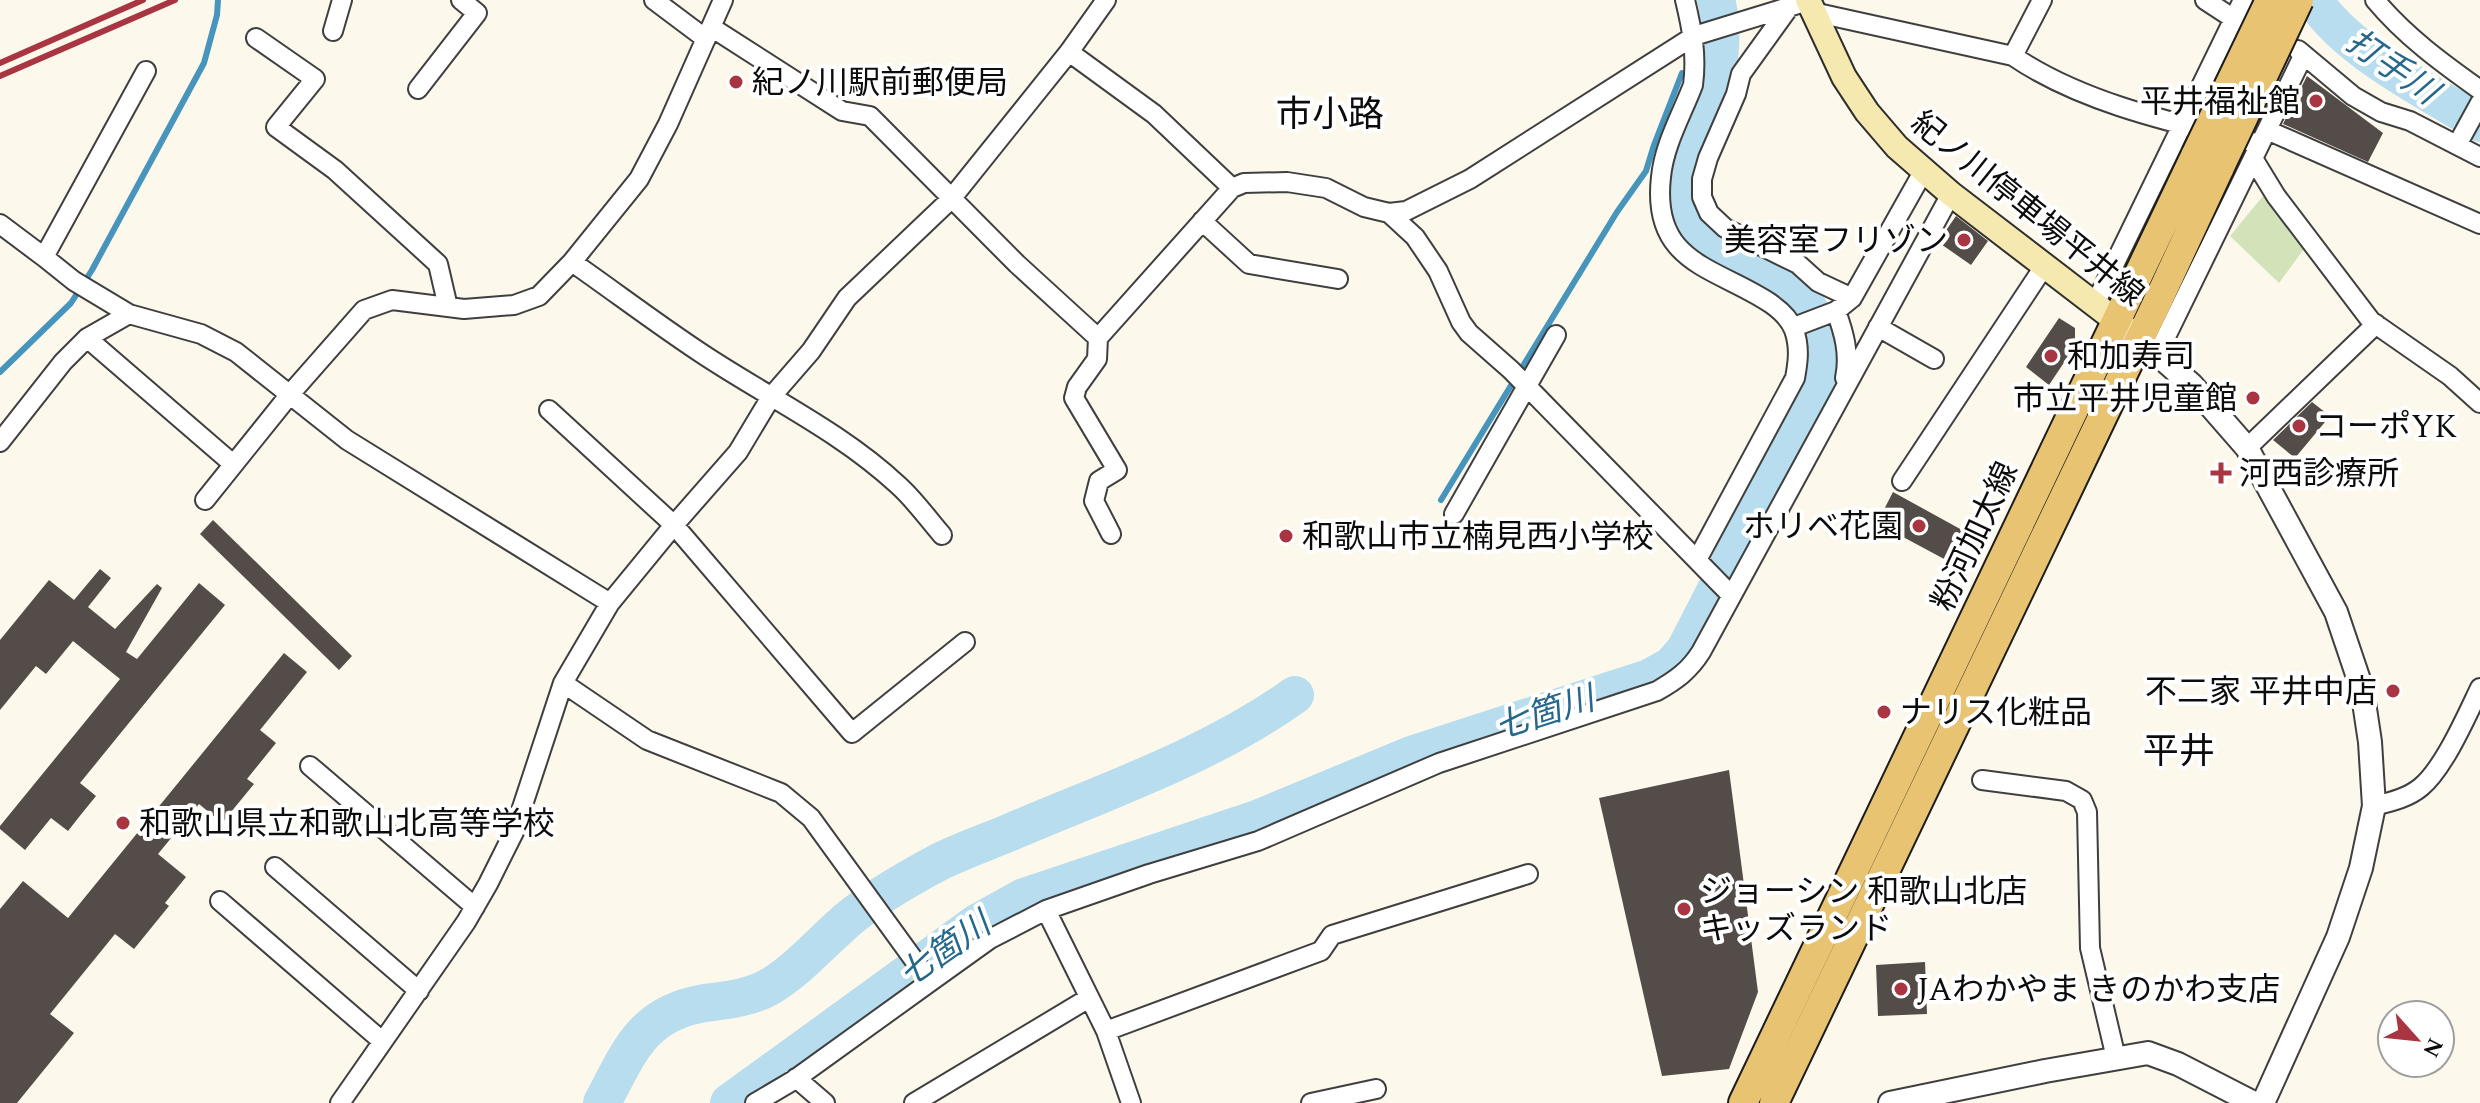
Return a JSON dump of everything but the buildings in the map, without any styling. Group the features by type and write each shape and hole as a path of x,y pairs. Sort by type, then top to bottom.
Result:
{"main road":[{"name":"粉河加太線","path":"1774,1103 2148,347 2208,160 2270,0"},
{"name":"粉河加太線","path":"1743,1103 2105,311 2208,160 2299,0"},
{"name":"紀ノ川停車場平井線","path":"1805,5 1844,77 1867,112 1897,147 1923,172 2148,347"}],"street":[{"path":"333,31 342,0"},
{"path":"418,89 477,13 461,0"},
{"path":"654,0 842,111 870,116 1017,264 1098,338"},
{"path":"205,500 291,393 364,310 392,300 464,309 514,305 539,296 572,262 639,179 723,0"},
{"path":"340,1103 475,907 514,832 563,683 610,603 738,452 771,397 811,351 847,298 951,199 1069,52 1106,0"},
{"path":"1685,0 1697,34 1693,85 1665,157 1661,177 1660,201 1666,224 1677,248 1694,263 1779,309 1797,326 1798,347 1795,378 1703,566"},
{"path":"2013,56 2042,0"},
{"path":"2205,0 2234,19"},
{"path":"2105,311 2181,125 2243,0"},
{"path":"2259,0 2303,56 2353,96 2381,112 2460,140 2480,157"},
{"path":"2375,0 2433,57 2476,84"},
{"path":"1805,5 1741,74 1736,94 1708,158 1702,179 1702,197 1715,222 1798,264 1818,282 1852,298"},
{"path":"1111,534 1094,501 1099,481 1117,470 1074,398 1077,387 1097,359 1098,338 1232,188 1244,183 1287,182 1326,188 1364,207 1389,213 1406,211 1470,179 1697,34 1805,5 2013,56 2028,66 2125,109 2260,145 2480,224"},
{"path":"256,38 315,79 276,127 335,170 438,264 448,307"},
{"path":"1069,52 1154,114 1232,188"},
{"path":"2263,1103 2338,937 2361,868 2374,806 2370,742 2362,689 2336,612 2247,448 2192,385 2148,347 2260,145 2303,56"},
{"path":"44,257 146,71"},
{"path":"2460,140 2480,104"},
{"path":"2260,145 2276,196 2371,321 2450,376 2480,403"},
{"path":"1797,326 1833,312 1852,298 1923,172"},
{"path":"755,1103 796,1078 928,979 990,939 1046,910 1258,841 1439,763 1657,691 1676,680 1692,666 1705,644 1728,592 1951,194"},
{"path":"1389,213 1415,237 1438,271 1469,333 1511,370 1728,592"},
{"path":"1202,221 1249,264 1338,279"},
{"path":"0,224 81,285 129,314 213,340 236,352 347,440 610,603"},
{"path":"572,262 700,353 815,421 889,477 942,535"},
{"path":"1902,481 2045,265"},
{"path":"1833,312 1844,332 1847,353 1847,373 1842,393"},
{"path":"0,442 63,362 87,338 129,314"},
{"path":"2247,448 2376,324"},
{"path":"1878,327 1934,359"},
{"path":"1454,514 1556,335"},
{"path":"87,338 233,464"},
{"path":"549,410 674,525 852,733 965,642"},
{"path":"563,683 647,740 781,793 811,818 928,979"},
{"path":"2374,806 2407,797 2423,786 2453,743 2480,688"},
{"path":"310,766 475,907"},
{"path":"1982,780 2066,791 2082,800 2087,812 2090,948 2116,1058"},
{"path":"275,867 419,991"},
{"path":"1106,1031 1321,951 1332,935 1528,874"},
{"path":"220,901 382,1041"},
{"path":"1046,910 1106,1031 1131,1103"},
{"path":"914,1103 1089,998"},
{"path":"1890,1103 2148,1053 2178,1064 2254,1103"},
{"path":"796,1078 825,1103"},
{"path":"1311,1103 1376,1089"}],"green space":[{"path":"2263,196 2304,249 2279,283 2230,236"}],"waterway":[{"path":"0,372 71,303 92,270 204,63 218,0"},
{"name":"七箇川","path":"729,1103 977,923 1024,897 1257,819 1411,755 1649,678 1671,666 1685,650 1814,399 1821,371 1822,347 1810,310 1780,282 1703,237 1689,220 1683,203 1683,168 1714,85 1718,65 1720,31 1716,0"},
{"name":"打手川","path":"2314,0 2328,18 2367,53 2480,123"},
{"path":"1704,56 1720,50"},
{"path":"1441,500 1617,212 1646,171 1682,73"},
{"path":"602,1103 640,1038 666,1016 684,1008 762,991 802,963 852,916 917,874 956,854 1191,755 1262,717 1295,695"}],"railway":[{"path":"0,63 143,0"},
{"path":"0,76 175,0"}],"place":[{"name":"紀ノ川駅前郵便局","path":"736,82"},
{"name":"平井福祉館","path":"2316,101"},
{"name":"美容室フリゾン","path":"1964,240"},
{"name":"和加寿司","path":"2051,356"},
{"name":"市立平井児童館","path":"2253,398"},
{"name":"コーポYK","path":"2299,426"},
{"name":"河西診療所","path":"2221,473"},
{"name":"ホリベ花園","path":"1919,526"},
{"name":"和歌山市立楠見西小学校","path":"1286,536"},
{"name":"不二家 平井中店","path":"2393,691"},
{"name":"ナリス化粧品","path":"1884,712"},
{"name":"和歌山県立和歌山北高等学校","path":"123,823"},
{"name":"ジョーシン 和歌山北店 キッズランド","path":"1684,909"},
{"name":"JAわかやま きのかわ支店","path":"1901,989"}],"district":[{"name":"市小路","path":"1330,113"},
{"name":"平井","path":"2179,750"}]}
